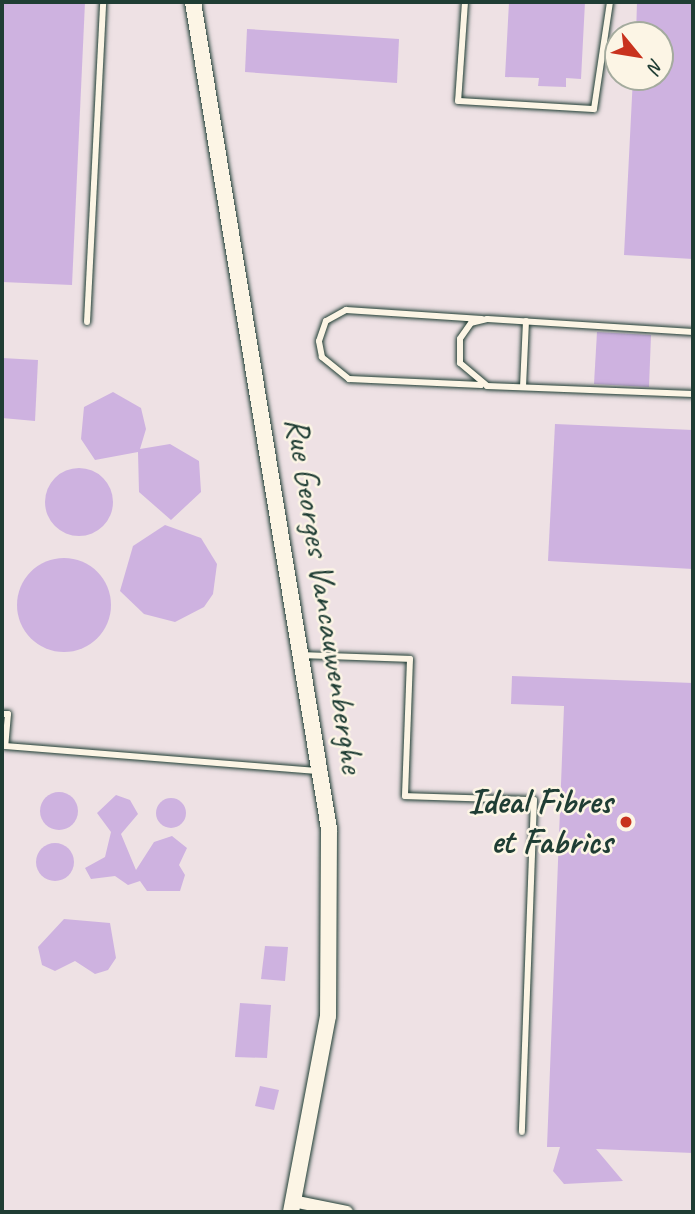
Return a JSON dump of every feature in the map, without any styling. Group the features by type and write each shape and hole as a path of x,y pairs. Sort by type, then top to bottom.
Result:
{"street":[{"name":"Rue Georges Vancauwenberghe","path":"193,2 322,771 331,863 331,975 322,1059 292,1207 348,1212"}],"lane":[{"path":"87,322 103,2"},
{"path":"465,2 458,101 594,109 610,2"},
{"path":"693,332 345,310 326,321 319,341 322,357 349,379 693,394"},
{"path":"487,319 471,324 460,338 460,363 487,386"},
{"path":"523,387 526,321"},
{"path":"303,655 410,659 405,796 534,800 522,1132"},
{"path":"2,714 8,714 5,746 322,771"}],"building":[{"path":"2,2 85,2 72,285 2,282"},
{"path":"509,2 585,2 581,79 566,78 566,87 538,86 539,78 505,77"},
{"path":"637,2 693,2 693,259 624,255 632,91 674,91 674,21 636,21"},
{"path":"247,29 399,39 397,83 245,72"},
{"path":"597,332 651,335 649,387 594,384"},
{"path":"2,358 38,360 35,421 2,418"},
{"path":"113,392 141,408 146,429 140,449 170,444 199,461 201,492 171,520 139,492 138,452 95,460 81,439 84,407"},
{"path":"555,424 693,430 693,569 548,561"},
{"path":"79,468 92,471 103,478 110,489 113,502 110,515 103,526 92,533 79,536 66,533 55,526 48,515 45,502 48,489 55,478 66,471"},
{"path":"165,525 201,538 217,564 213,594 204,607 175,622 144,614 120,591 133,546"},
{"path":"64,558 82,562 97,572 107,587 111,605 107,623 97,638 82,648 64,652 46,648 31,638 21,623 17,605 21,587 31,572 46,562"},
{"name":"Ideal Fibres et Fabrics","path":"512,676 693,683 693,1153 596,1149 623,1181 564,1184 553,1171 560,1147 547,1147 564,706 511,704"},
{"path":"59,792 72,798 78,811 72,824 59,830 46,824 40,811 46,798"},
{"path":"116,795 130,800 138,814 121,834 136,870 154,842 172,836 187,848 179,865 185,875 180,891 147,891 140,881 128,885 115,876 91,879 85,868 105,857 111,832 97,813"},
{"path":"171,798 182,802 186,813 182,824 171,828 160,824 156,813 160,802"},
{"path":"55,843 68,849 74,862 68,875 55,881 42,875 36,862 42,849"},
{"path":"64,919 110,923 116,958 108,970 95,974 75,961 55,971 42,965 38,947"},
{"path":"265,946 288,947 285,981 261,979"},
{"path":"240,1003 271,1005 267,1058 235,1057"},
{"path":"260,1086 279,1090 274,1110 255,1106"}],"place":[{"name":"Ideal Fibres et Fabrics","path":"626,822"}]}
